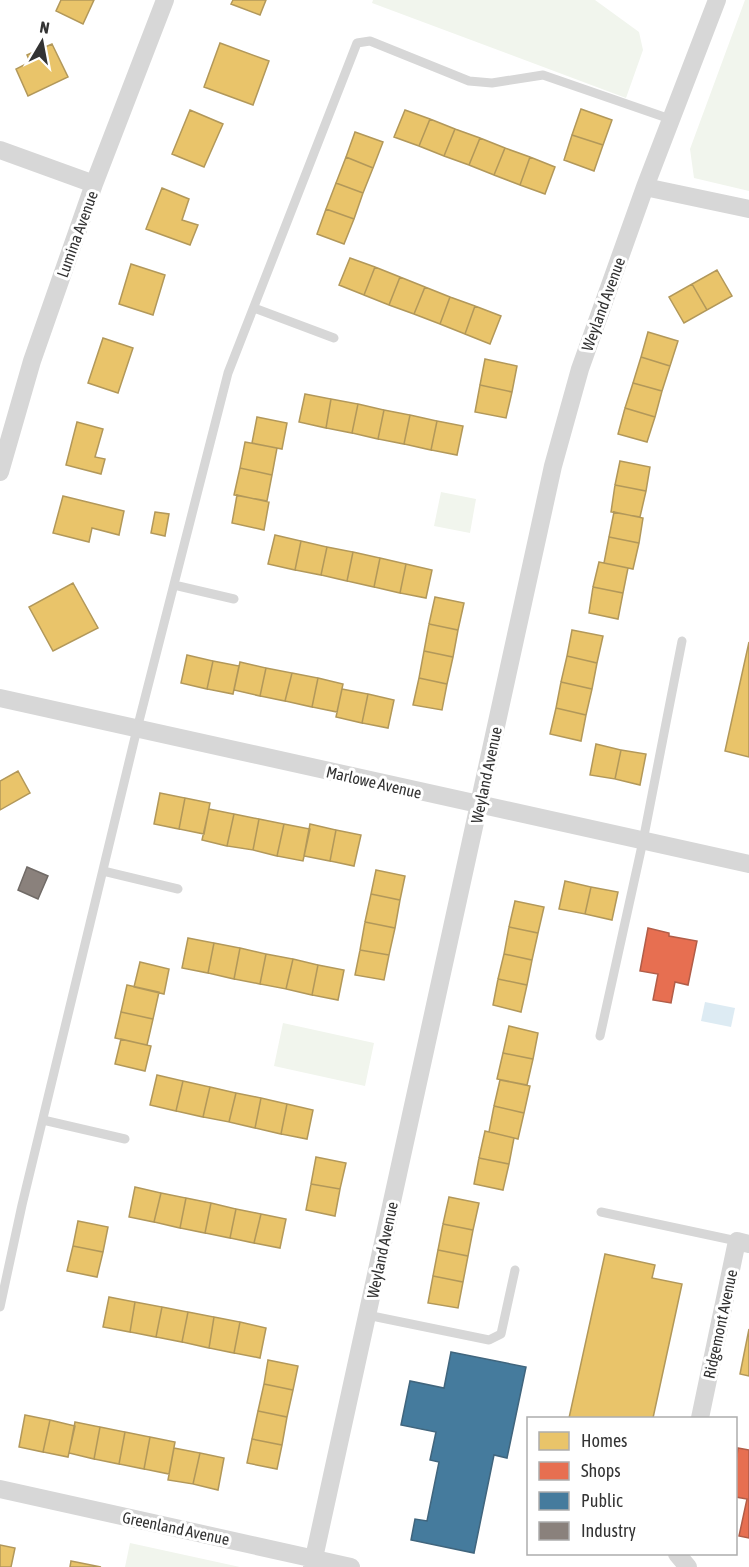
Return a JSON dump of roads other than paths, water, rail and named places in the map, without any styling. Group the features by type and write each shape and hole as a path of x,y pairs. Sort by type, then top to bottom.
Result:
{"street":[{"name":"Lumina Avenue","path":"0,472 32,361 94,184 165,0"},
{"name":"Weyland Avenue","path":"313,1563 556,455 580,369 712,2"},
{"path":"0,150 94,184"},
{"path":"645,186 749,209"},
{"name":"Marlowe Avenue","path":"0,698 749,864"},
{"name":"Ridgemont Avenue","path":"700,1417 743,1242"},
{"name":"Greenland Avenue","path":"0,1489 313,1563 351,1567"},
{"path":"678,1555 688,1567"}],"lane":[{"path":"0,1307 137,729 228,373 357,43 370,41 469,81 492,83 543,75 670,119"},
{"path":"254,308 334,338"},
{"path":"174,585 234,599"},
{"path":"600,1036 643,841 682,641"},
{"path":"104,871 178,889"},
{"path":"43,1120 124,1139"},
{"path":"602,1212 743,1242"},
{"path":"368,1315 489,1340 501,1334 515,1270"}]}
